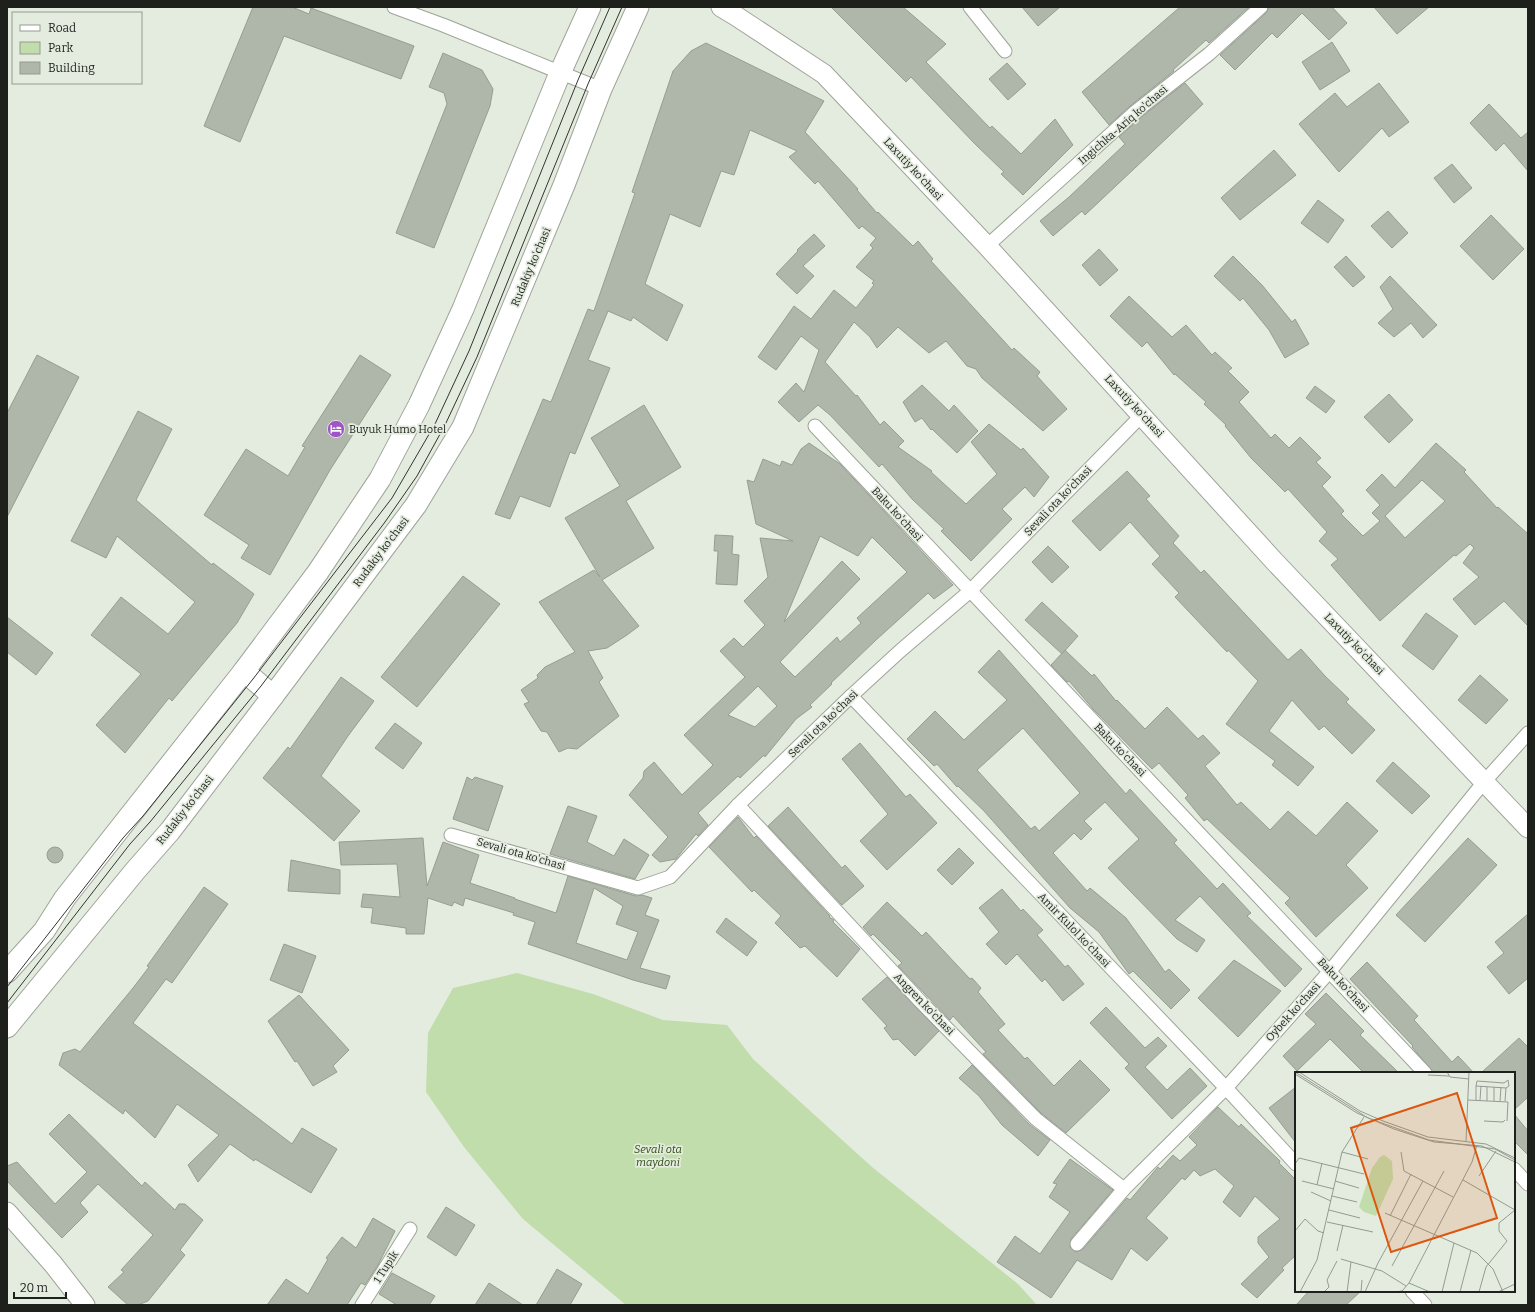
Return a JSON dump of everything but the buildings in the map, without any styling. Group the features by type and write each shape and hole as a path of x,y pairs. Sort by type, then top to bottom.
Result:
{"main road":[{"path":"7,972 44,931 65,898 244,671 318,572 376,486 419,405 463,309 560,72 590,7"},
{"name":"Rudakiy ko'chasi","path":"7,1027 130,877 170,831 274,696 416,505 464,428 564,185 601,89 638,7"},
{"path":"244,671 274,696"}],"street":[{"path":"394,7 443,25 601,89"},
{"name":"Laxutiy ko'chasi","path":"721,7 824,74 987,246 1275,562 1528,828"},
{"path":"970,7 1005,51"},
{"name":"Ingichka-Ariq ko'chasi","path":"987,246 1135,112 1209,54 1261,7"},
{"name":"Sevali ota ko'chasi","path":"451,835 638,888 670,877 738,805 851,696 900,651 969,592 1142,415"},
{"name":"Baku ko'chasi","path":"815,426 969,592 1330,971 1424,1072"},
{"name":"Amir Kulol ko'chasi","path":"851,696 1226,1088 1295,1163"},
{"name":"Oybek ko'chasi","path":"1077,1244 1124,1189 1226,1088 1330,971 1484,782 1528,733"},
{"name":"Angren ko'chasi","path":"738,805 920,1001 1036,1118 1124,1189"},
{"path":"1515,1170 1528,1184"},
{"path":"7,1212 53,1264 85,1305"},
{"name":"1 Tupik","path":"362,1305 410,1229"},
{"path":"1413,1292 1425,1305"}],"green space":[{"name":"Sevali ota maydoni","path":"517,973 593,994 663,1020 727,1025 753,1059 872,1167 1018,1284 1037,1305 626,1305 523,1219 464,1147 426,1092 428,1033 453,988"}],"tram line":[{"path":"7,987 123,838 143,816 253,679 392,498 435,424 469,351 578,80 610,7"},
{"path":"7,1003 130,844 150,822 261,686 385,522 417,476 445,425 477,357 588,84 622,7"}],"place":[{"name":"Buyuk Humo Hotel","path":"336,429"}]}
